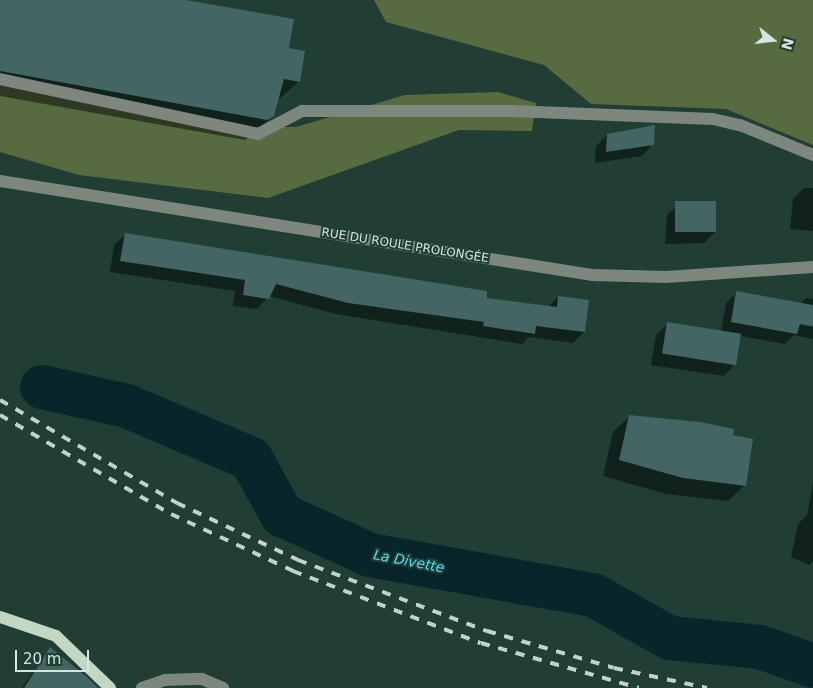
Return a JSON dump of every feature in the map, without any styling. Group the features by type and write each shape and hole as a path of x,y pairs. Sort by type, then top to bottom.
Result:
{"main road":[{"path":"0,617 56,636 110,688"}],"street":[{"path":"0,79 258,134 302,111 512,111 713,119 740,125 813,154"},
{"name":"RUE DU ROULE PROLONGÉE","path":"0,181 592,275 666,277 813,267"},
{"path":"142,688 165,680 202,679 223,688"}],"green space":[{"path":"374,0 813,0 813,145 726,109 591,104 544,65 386,22"},
{"path":"0,83 238,127 296,127 405,95 498,92 536,103 532,131 459,130 268,198 79,175 0,152"}],"building":[{"path":"0,0 186,0 294,19 289,48 305,51 300,82 284,79 274,116 267,120 0,71"},
{"path":"655,125 654,145 606,152 607,134"},
{"path":"675,201 716,201 716,232 675,232"},
{"path":"125,233 487,291 487,298 557,307 558,296 589,300 585,332 536,326 535,334 483,326 484,322 348,303 276,284 269,299 243,295 245,280 120,261"},
{"path":"736,291 813,305 813,326 800,324 797,334 731,322"},
{"path":"667,322 741,334 736,365 662,354"},
{"path":"629,415 700,422 734,429 733,435 753,439 746,486 683,478 619,460"},
{"path":"50,647 88,678 98,688 24,688"}],"waterway":[{"name":"La Divette","path":"42,387 127,406 251,459 282,515 370,555 593,595 670,638 760,647 813,666"}],"railway":[{"path":"0,400 177,503 298,560 487,631 614,668 707,688"},
{"path":"0,415 171,514 293,571 481,643 639,688"}]}
